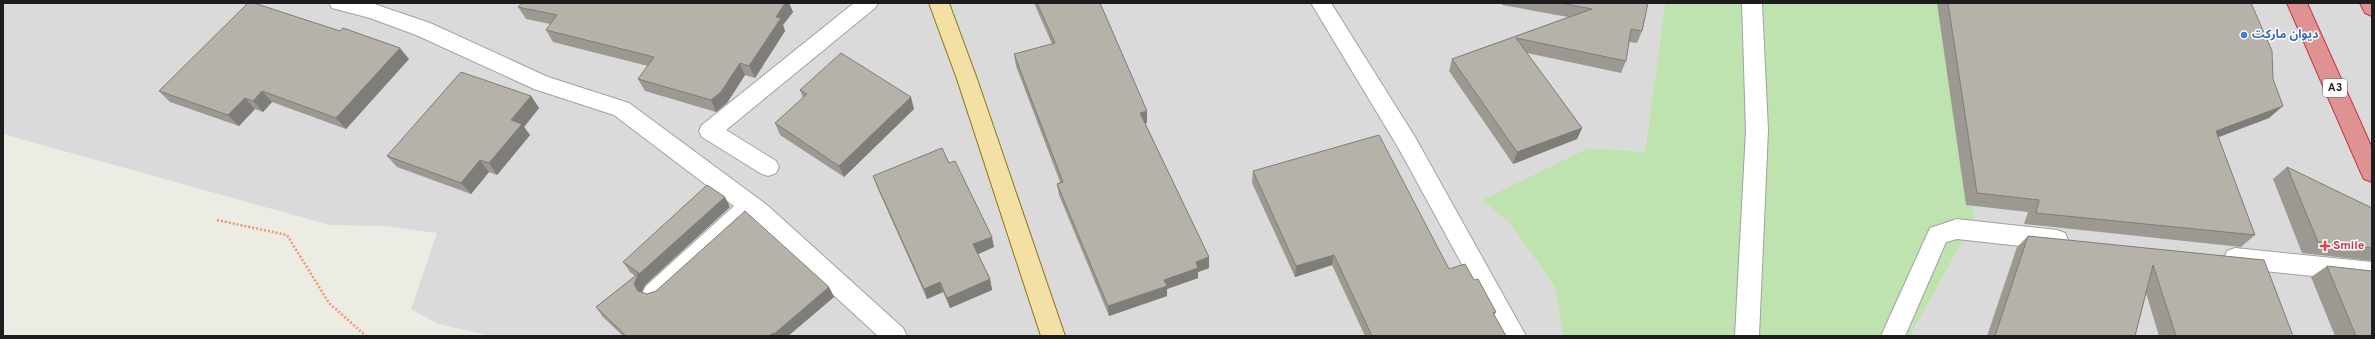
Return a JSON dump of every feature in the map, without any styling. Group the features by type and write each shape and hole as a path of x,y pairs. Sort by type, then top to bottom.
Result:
{"highway":[{"name":"A3","path":"2297,3 2372,173"},
{"path":"2370,3 2372,8"}],"main road":[{"path":"939,3 968,79 1053,336"}],"street":[{"path":"339,3 373,10 423,29 541,83 620,109 750,206 895,336"},
{"path":"768,167 710,131 868,3"},
{"path":"1321,3 1407,143 1513,330 1514,336"},
{"path":"1747,336 1757,130 1752,3"},
{"path":"654,293 750,206"},
{"path":"1893,336 1938,235 1956,229 2074,242"},
{"path":"2216,256 2372,272"},
{"path":"2264,260 2271,283"}],"path":[{"path":"217,220 287,235 329,303 366,336"}],"shaded area":[{"path":"3,3 1665,3 1645,152 1588,148 1483,200 1509,222 1555,287 1563,336 492,336 438,324 411,309 437,233 385,226 329,225 3,134"},
{"path":"1942,3 2372,3 2372,336 1910,336 1975,219"}],"green space":[{"path":"1665,3 1942,3 1975,219 1910,336 1563,336 1555,287 1509,222 1482,200 1588,148 1645,152"}],"building":[{"path":"248,3 254,3 340,31 343,28 400,48 336,118 262,91 253,101 245,98 228,115 159,91"},
{"path":"522,3 785,3 776,17 781,18 749,66 740,63 721,92 711,100 638,79 654,57 546,30 557,15 518,7"},
{"path":"1037,3 1100,3 1147,111 1140,113 1209,257 1196,262 1198,268 1164,280 1167,286 1108,306 1057,184 1063,182 1014,54 1055,43"},
{"path":"1561,3 1648,3 1642,31 1631,29 1626,61 1516,38 1582,128 1517,152 1452,59 1592,9"},
{"path":"1948,3 2251,3 2272,51 2273,79 2283,106 2216,131 2255,235 2036,213 2039,200 1977,193"},
{"path":"841,53 911,97 839,166 775,123 807,94 800,90"},
{"path":"461,72 531,96 511,120 522,124 489,163 480,160 461,183 387,156"},
{"path":"1379,135 1449,269 1465,264 1474,280 1478,279 1496,312 1493,313 1506,336 1372,336 1334,255 1296,266 1253,171"},
{"path":"942,148 949,163 955,161 992,237 973,244 990,279 947,298 940,282 924,289 873,176"},
{"path":"2287,167 2372,208 2372,248 2318,242"},
{"path":"707,185 725,197 638,275 634,284 638,291 647,294 656,291 745,211 829,287 774,334 773,333 769,336 626,336 596,307 639,273 623,262"},
{"path":"2028,236 2264,260 2293,336 2176,336 2153,265 2135,336 1995,336"},
{"path":"2327,266 2372,271 2372,336 2356,336"}],"place":[{"name":"ديوان ماركت","path":"2244,35"},
{"name":"Smile","path":"2325,246"}]}
